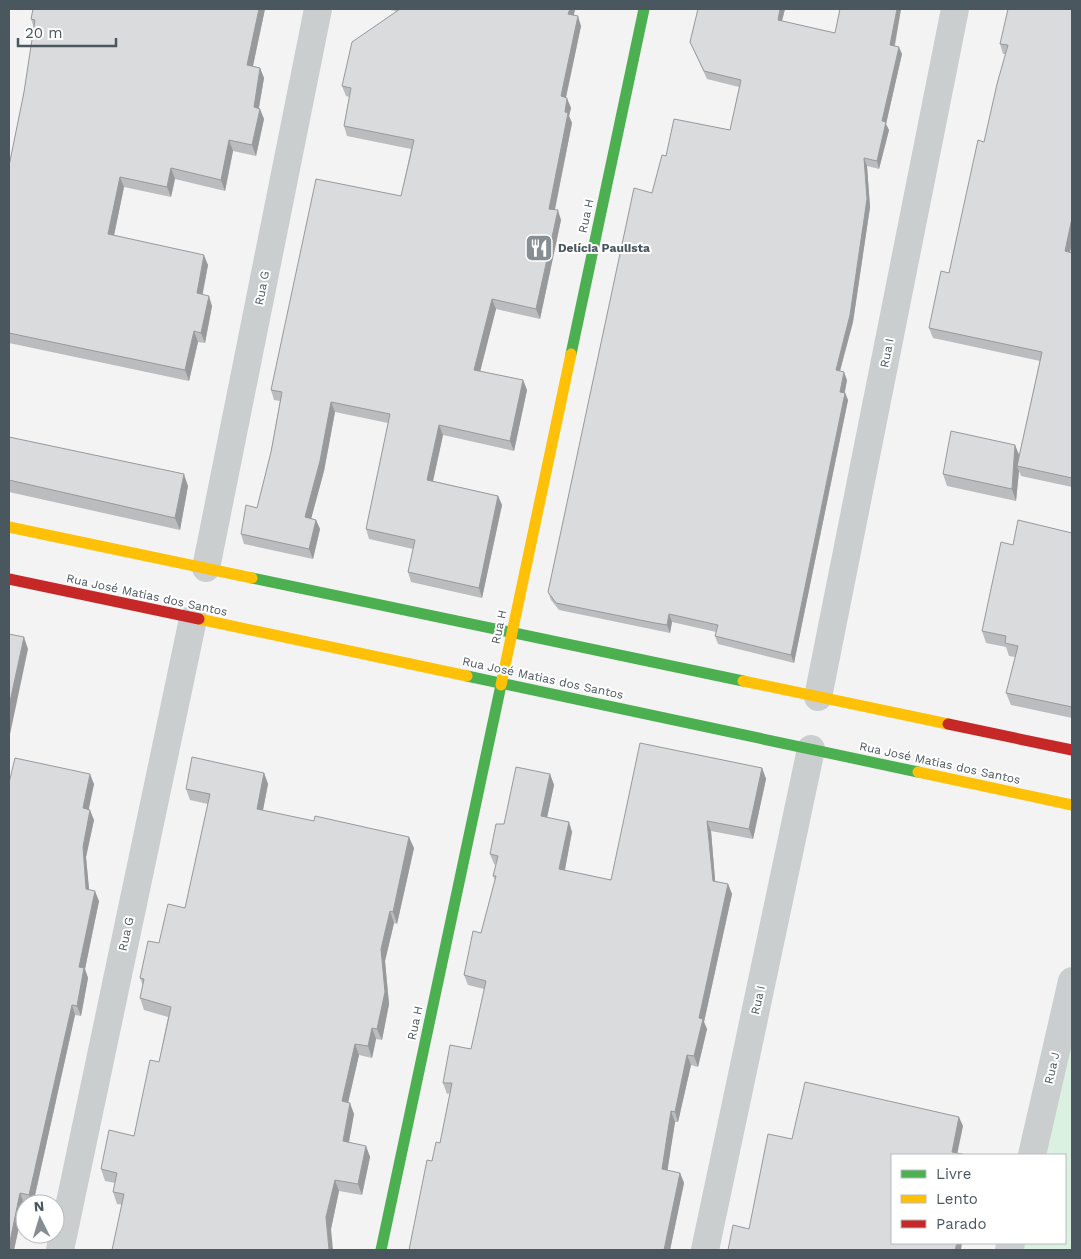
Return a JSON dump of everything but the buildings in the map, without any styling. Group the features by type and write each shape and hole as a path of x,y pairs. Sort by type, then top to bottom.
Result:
{"main road":[{"name":"Rua H","path":"381,1250 644,9"},
{"path":"9,526 1072,750"},
{"name":"Rua José Matias dos Santos","path":"9,579 1072,805"}],"street":[{"name":"Rua G","path":"206,568 318,9"},
{"name":"Rua I","path":"818,697 955,9"},
{"name":"Rua G","path":"60,1250 193,619"},
{"name":"Rua I","path":"705,1250 810,749"},
{"name":"Rua J","path":"1032,1154 1072,982"}],"green space":[{"path":"1072,981 1072,1250 1009,1250 1011,1244 1066,1244 1066,1154 1032,1154"}],"traffic: fast":[{"path":"571,354 644,9"},
{"path":"252,578 743,681"},
{"path":"467,676 918,772"},
{"path":"381,1250 501,685"}],"traffic: slow":[{"path":"501,685 571,354"},
{"path":"9,527 252,578"},
{"path":"199,619 467,676"},
{"path":"743,681 948,724"},
{"path":"918,772 1072,805"}],"traffic: jam":[{"path":"9,579 199,619"},
{"path":"948,724 1072,750"}],"place":[{"name":"Delícia Paulista","path":"539,248"}]}
